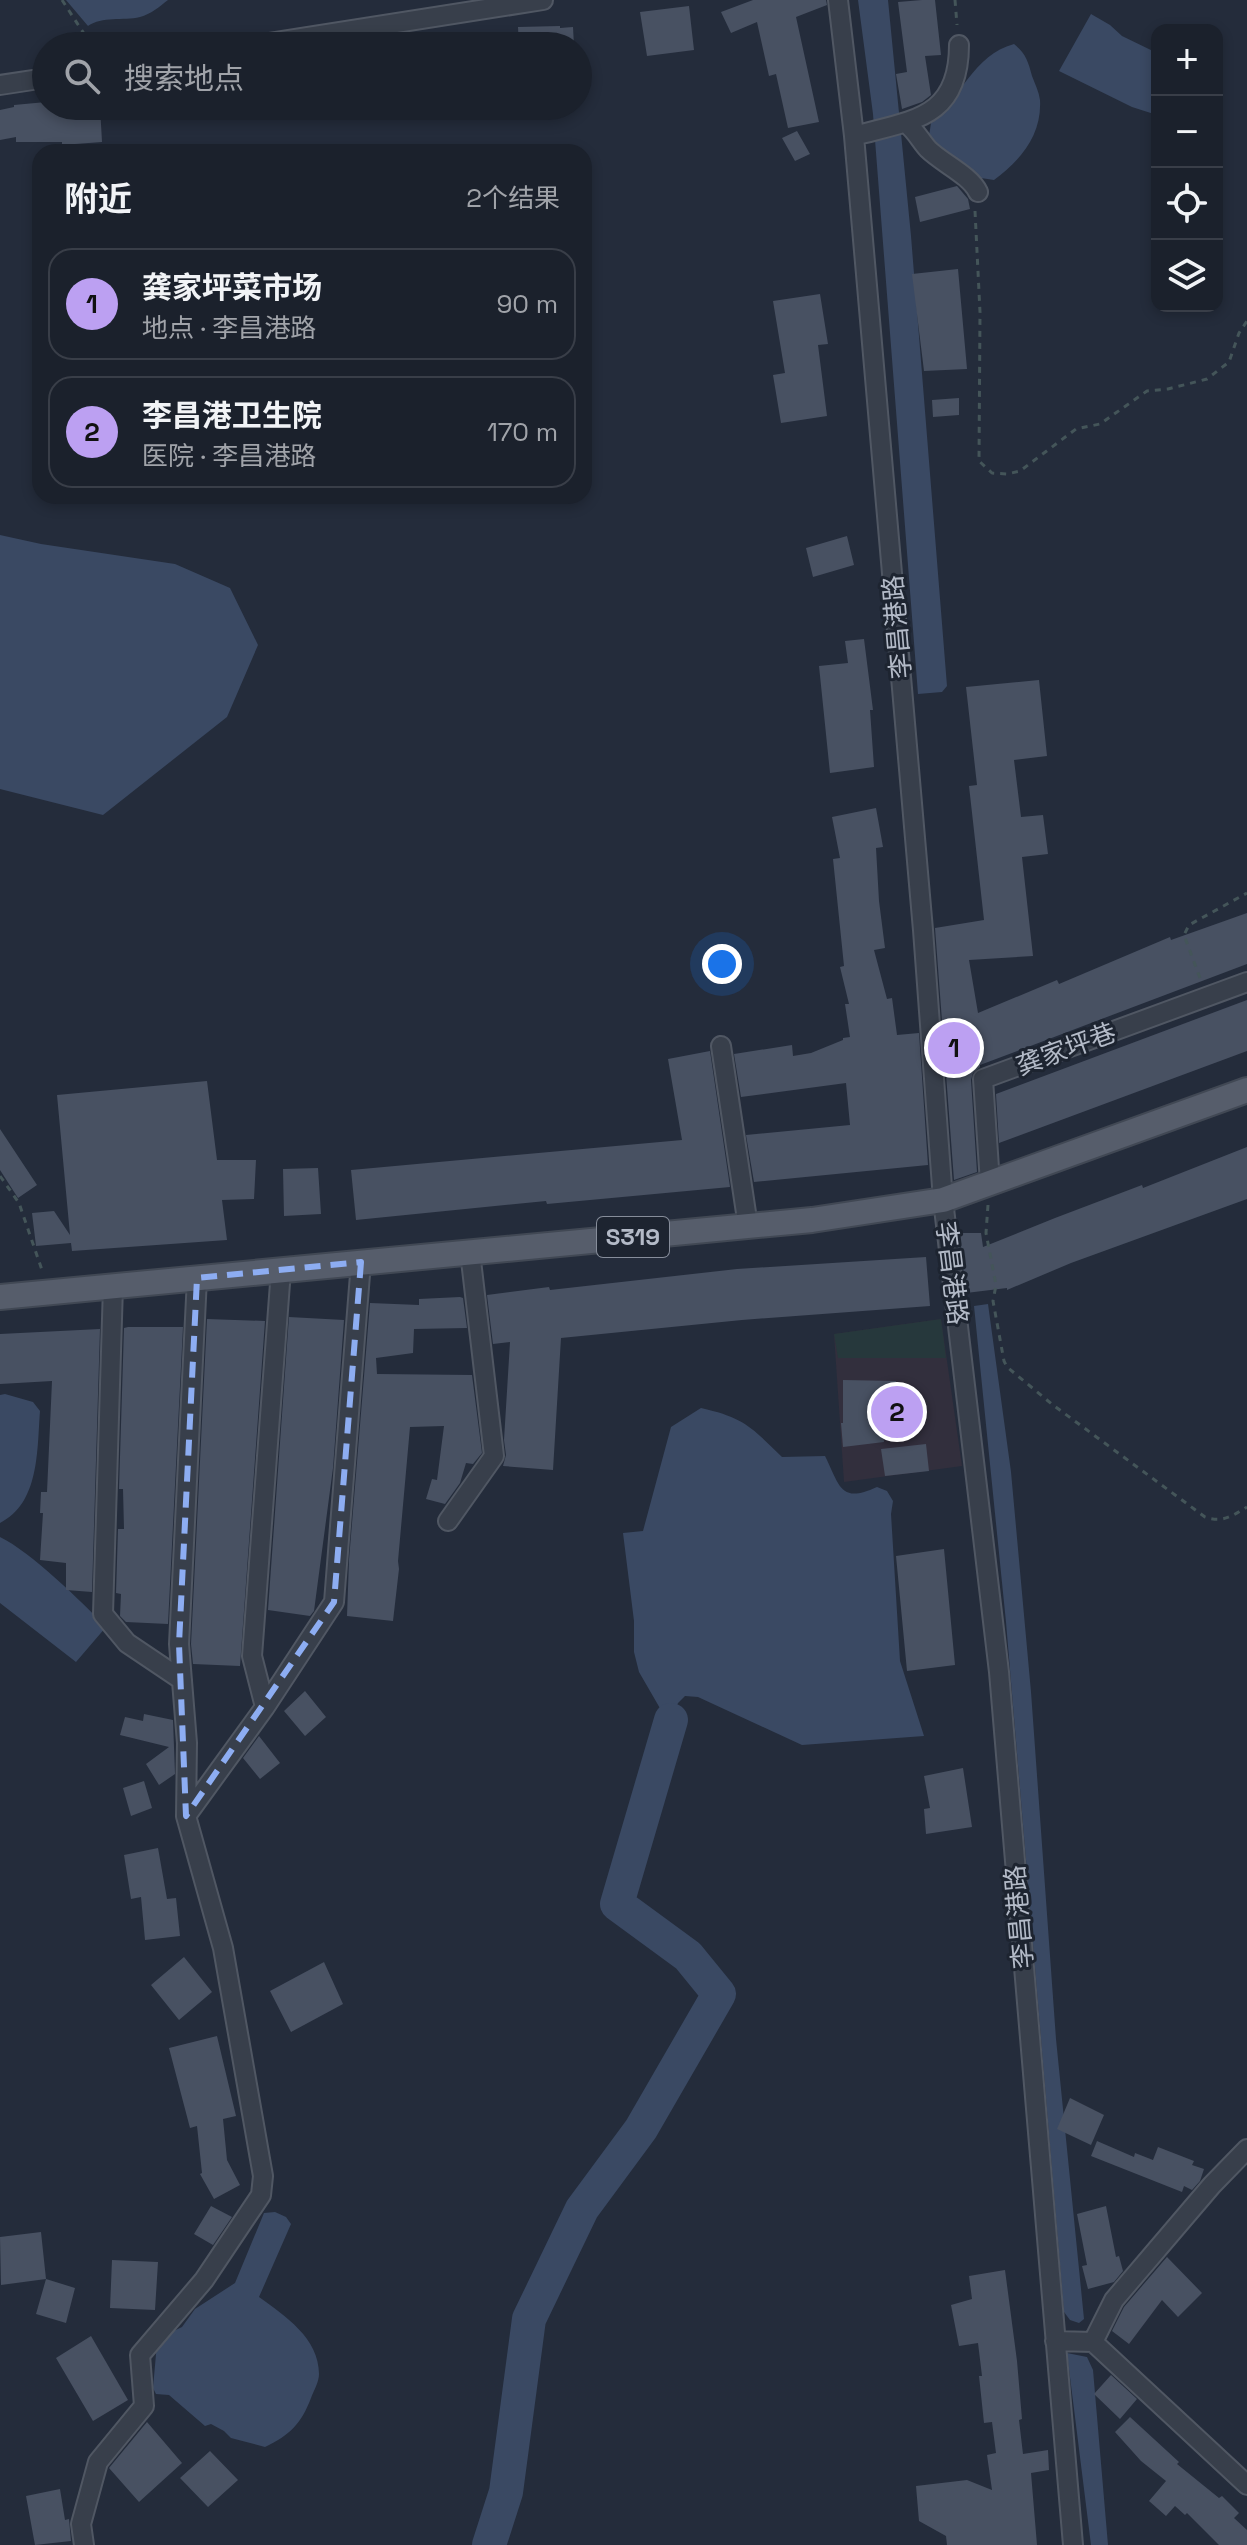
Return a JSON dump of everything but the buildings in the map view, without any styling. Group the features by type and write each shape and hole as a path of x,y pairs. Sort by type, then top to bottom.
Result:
{"main road":[{"name":"S319","path":"0,1297 812,1220 943,1200 1247,1090"}],"street":[{"path":"339,32 543,0"},
{"name":"李昌港路","path":"838,0 861,134 943,1200 999,1672 1073,2545"},
{"path":"861,134 906,123 930,112 951,92 959,61 959,45"},
{"path":"0,85 32,80"},
{"path":"906,123 916,130 925,146 974,184 978,192"},
{"name":"龚家坪巷","path":"990,1183 983,1079 1247,982"},
{"path":"721,1046 748,1226"},
{"path":"448,1521 494,1456 470,1252"},
{"path":"186,1816 265,1707 334,1602 361,1262"},
{"path":"265,1707 252,1656 281,1270"},
{"path":"84,2545 81,2524 98,2462 144,2406 140,2355 204,2280 261,2195 263,2176 223,1948 186,1816 187,1743 179,1644 197,1278"},
{"path":"113,1286 103,1614 127,1643 182,1680"},
{"path":"1093,2342 1114,2300 1212,2185 1247,2149"},
{"path":"1055,2341 1093,2342 1247,2485"}],"path":[{"path":"62,0 83,32"},
{"path":"955,0 959,45"},
{"path":"978,192 974,216 980,312 979,461 992,473 1020,471 1076,429 1100,424 1147,391 1207,379 1229,362 1239,333 1247,321"},
{"path":"1207,996 1184,935 1189,925 1247,893"},
{"path":"0,1176 19,1203 50,1292"},
{"path":"990,1183 986,1233 996,1285 993,1301 1007,1367 1053,1405 1205,1517 1225,1520 1247,1507"}],"highlighted area":[{"path":"361,1262 334,1602 186,1816 179,1644 197,1278"}],"shaded area":[{"path":"941,1319 962,1466 844,1482 834,1334"},
{"path":"941,1319 946,1358 838,1358 834,1334"}],"water":[{"path":"66,0 168,0 140,17 106,20 88,26"},
{"path":"858,0 888,0 911,236 947,686 942,692 918,694 873,114"},
{"path":"1091,14 1122,36 1151,50 1151,113 1132,107 1059,71"},
{"path":"1014,44 1026,58 1039,94 1040,113 1028,146 1013,164 994,180 981,178 948,158 929,136 931,123 988,57"},
{"path":"0,535 175,564 230,588 258,645 227,717 103,815 0,789"},
{"path":"988,1304 1011,1472 1031,1692 1056,2039 1084,2319 1079,2323 1070,2320 1064,2312 1006,1622 974,1306"},
{"path":"0,1395 33,1402 40,1411 37,1458 29,1489 13,1514 0,1523"},
{"path":"701,1408 738,1420 782,1457 825,1456 838,1483 848,1493 865,1492 877,1487 887,1491 893,1501 891,1514 900,1661 924,1736 802,1745 698,1697 685,1696 678,1703 668,1727 639,1672 634,1652 634,1621 623,1533 643,1531 671,1427"},
{"path":"0,1537 41,1565 106,1627 76,1662 0,1603"},
{"path":"275,2212 286,2217 291,2224 259,2297 289,2320 307,2339 313,2349 319,2374 299,2422 265,2447 231,2438 211,2424 205,2426 169,2395 156,2394 153,2388 157,2343 163,2336 182,2327 195,2309 235,2283 264,2213"},
{"path":"1067,2353 1087,2357 1093,2370 1108,2545 1091,2545"}],"waterway":[{"path":"489,2545 506,2492 529,2319 582,2209 641,2129 719,1994 688,1956 617,1904 671,1720"}],"place":[{"name":"龚家坪菜市场","path":"954,1048"},
{"name":"李昌港卫生院","path":"897,1412"}]}
